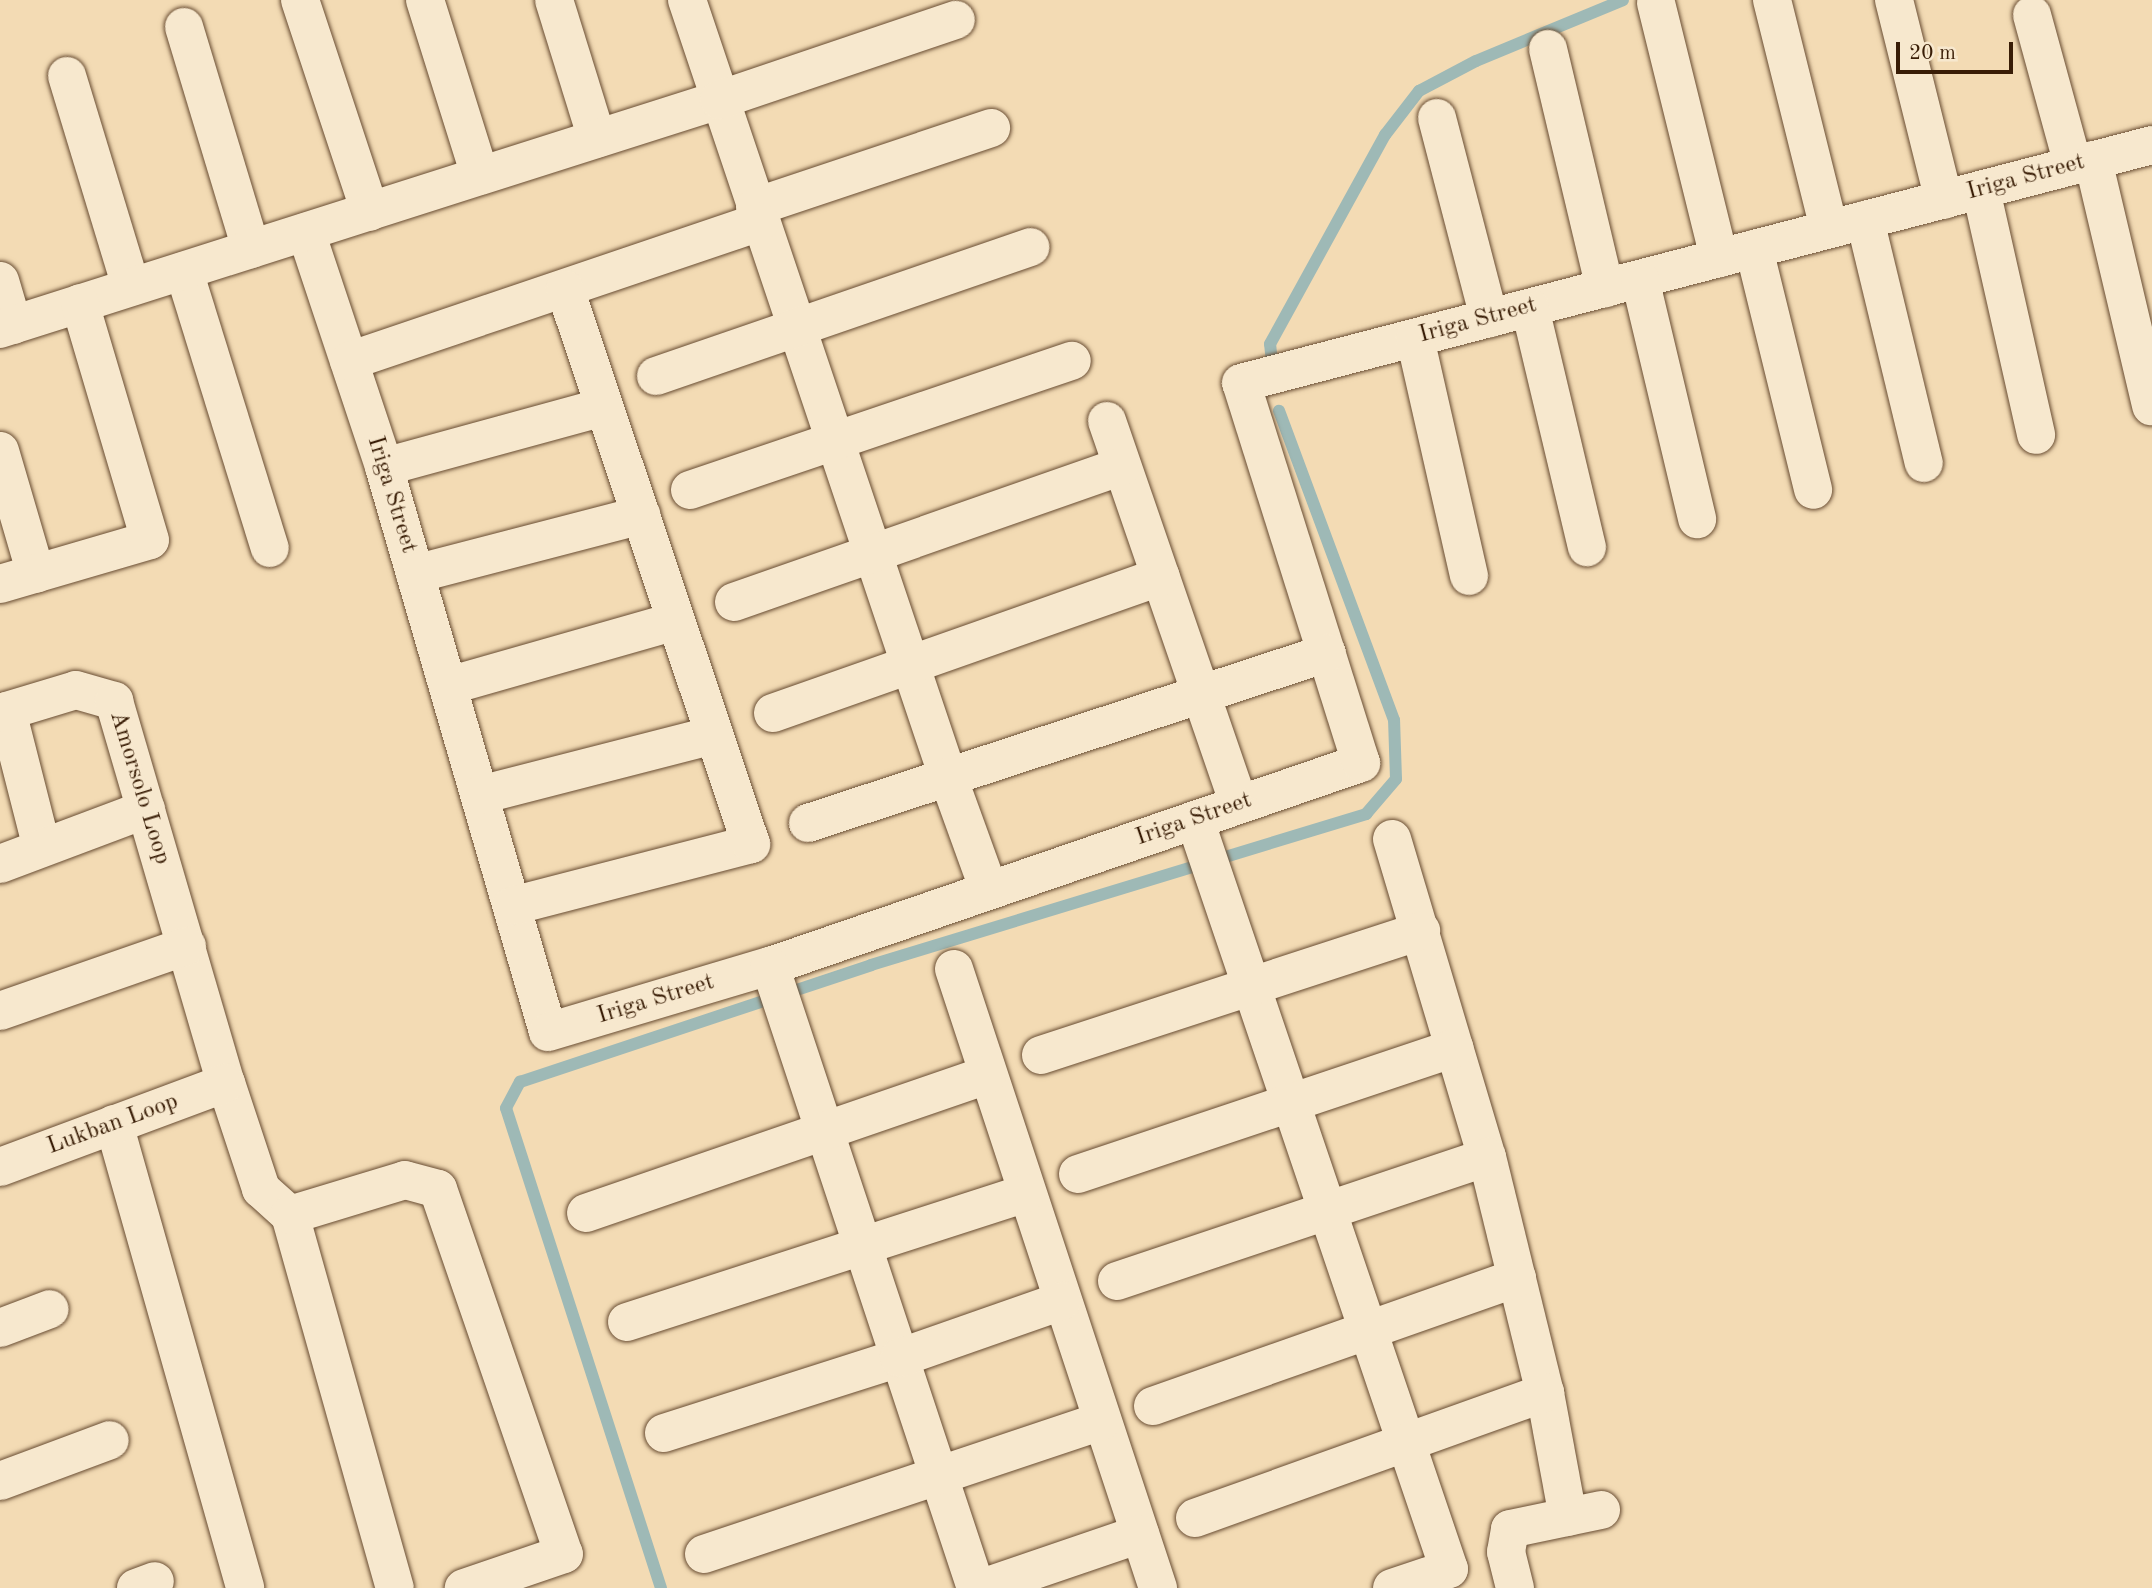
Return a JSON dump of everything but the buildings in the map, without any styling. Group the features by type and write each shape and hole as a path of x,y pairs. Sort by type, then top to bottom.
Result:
{"street":[{"path":"300,0 370,212"},
{"path":"425,0 480,176"},
{"path":"554,0 597,139"},
{"path":"687,0 948,777 989,890"},
{"path":"1772,0 1924,463"},
{"path":"1894,0 1944,200"},
{"path":"1656,3 1813,491"},
{"path":"2032,15 2083,163 2151,406"},
{"path":"0,281 6,327 719,100 956,20"},
{"path":"184,27 251,249"},
{"path":"1548,49 1697,519"},
{"path":"67,76 131,287"},
{"path":"1437,118 1489,318"},
{"path":"349,362 565,289 991,128"},
{"name":"Iriga Street","path":"306,232 384,467 548,1032 769,966 1361,762 1241,383 2152,145"},
{"path":"1981,190 2036,435"},
{"path":"656,376 796,325 1030,247"},
{"path":"184,271 270,548"},
{"path":"512,906 751,844 565,289"},
{"path":"0,584 150,540 80,303"},
{"path":"1530,308 1587,547"},
{"path":"1415,338 1469,576"},
{"path":"690,490 834,439 1072,361"},
{"path":"384,467 604,407"},
{"path":"1107,421 1239,804"},
{"path":"0,451 36,574"},
{"path":"734,602 1122,466"},
{"path":"415,574 641,515"},
{"path":"773,713 1161,576"},
{"path":"447,686 676,621"},
{"path":"808,823 1327,653"},
{"name":"Amorsolo Loop","path":"3,712 76,690 114,701 226,1083 261,1189 290,1215"},
{"path":"3,712 42,848"},
{"path":"480,795 714,736"},
{"path":"0,864 146,809"},
{"path":"1195,820 1449,1569 1392,1588"},
{"path":"1392,839 1487,1157 1545,1392 1584,1513 1510,1529 1506,1552 1515,1588"},
{"path":"1041,1055 1421,931"},
{"path":"0,1011 187,946"},
{"path":"769,966 976,1588"},
{"path":"954,969 986,1075 1158,1588"},
{"path":"1078,1174 1455,1048"},
{"path":"586,1213 986,1075"},
{"name":"Lukban Loop","path":"0,1167 226,1083"},
{"path":"114,1124 245,1588"},
{"path":"1117,1281 1487,1157"},
{"path":"395,1588 290,1215 405,1180 438,1189 564,1554 464,1588"},
{"path":"627,1322 1026,1193"},
{"path":"1153,1406 1517,1278"},
{"path":"664,1433 899,1358 1062,1301"},
{"path":"0,1328 50,1309"},
{"path":"1195,1518 1545,1392"},
{"path":"704,1554 1102,1421"},
{"path":"0,1482 110,1440"},
{"path":"982,1588 1140,1534"}],"waterway":[{"path":"1273,372 1270,344 1385,135 1419,91 1476,61 1623,0"},
{"path":"661,1588 506,1108 520,1082 871,965 1366,814 1396,779 1394,720 1279,411"}]}
